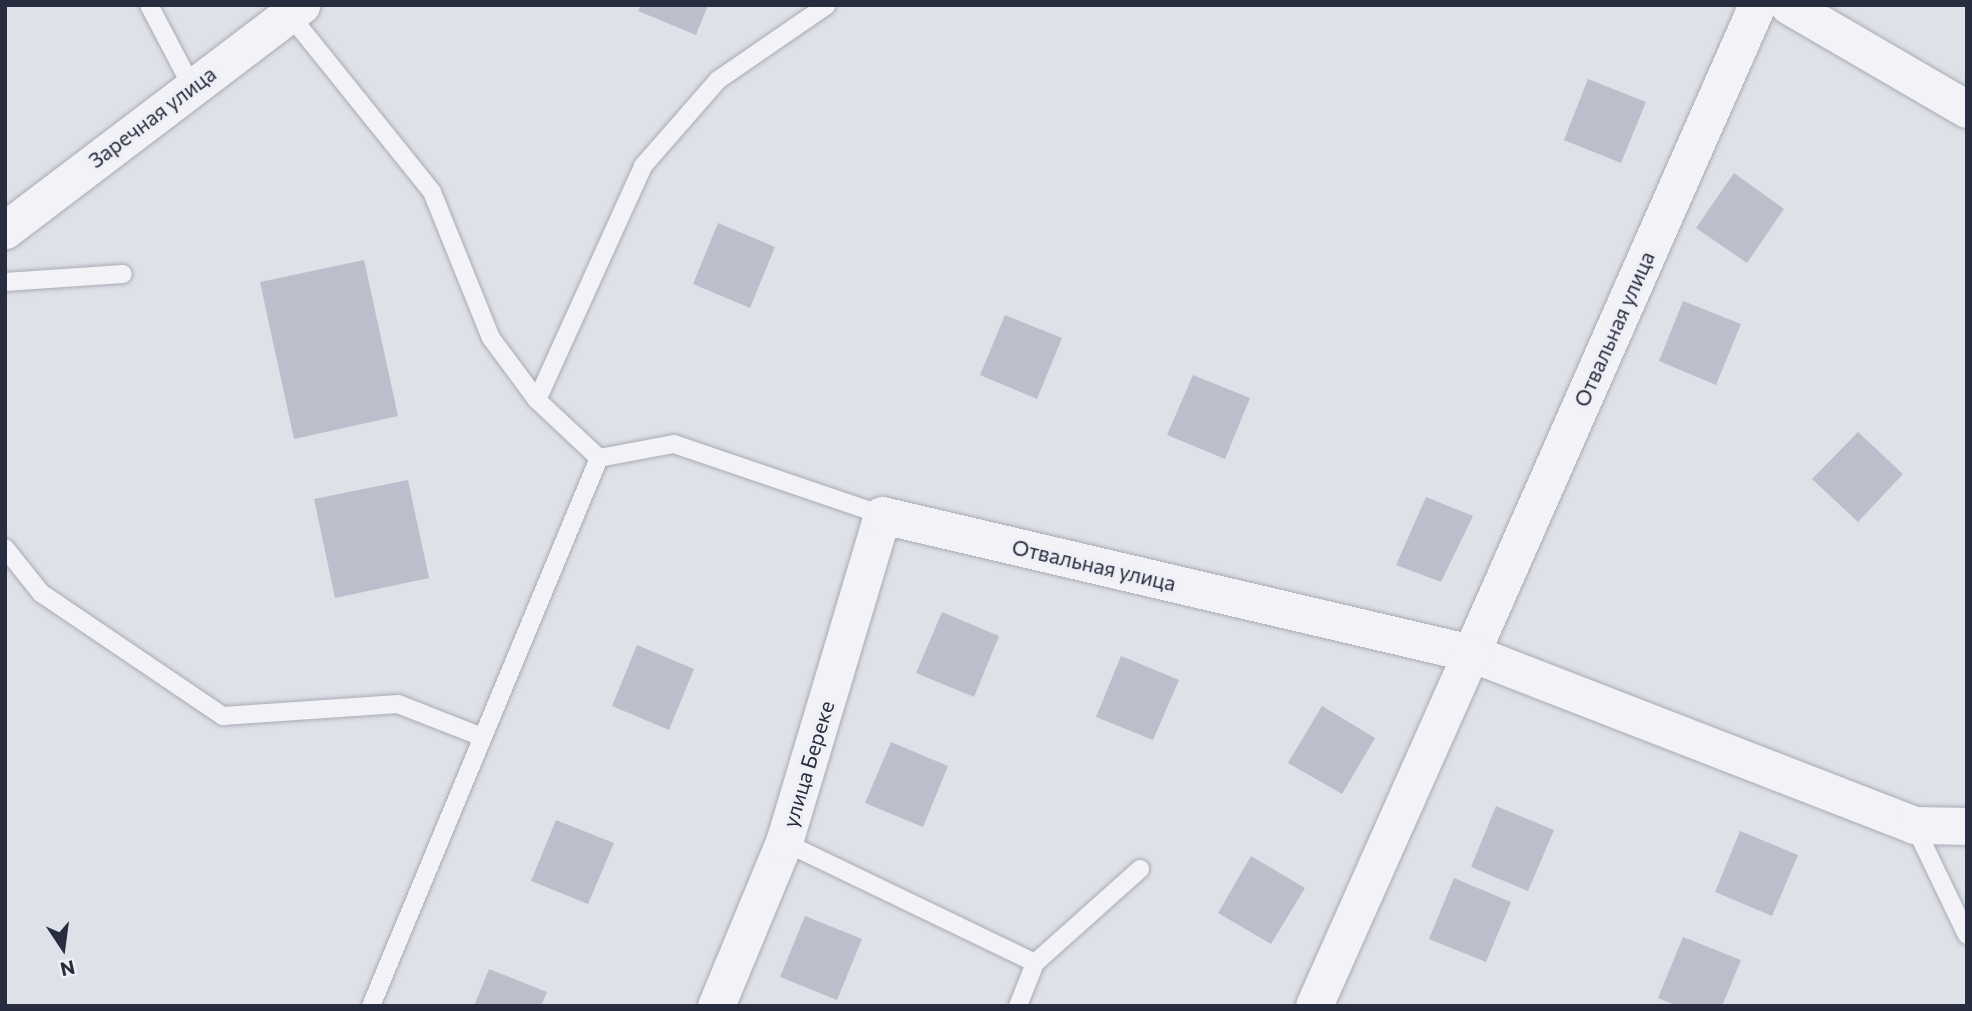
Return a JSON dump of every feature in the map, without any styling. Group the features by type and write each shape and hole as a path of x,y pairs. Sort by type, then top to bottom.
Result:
{"street":[{"name":"Отвальная улица","path":"1314,1006 1757,5"},
{"path":"1788,5 1967,109"},
{"name":"Заречная улица","path":"5,229 295,10"},
{"name":"Отвальная улица","path":"882,515 1471,653 1914,825 1967,826"},
{"name":"улица Береке","path":"716,1006 784,842 882,515"}],"lane":[{"path":"149,5 191,88"},
{"path":"537,400 643,166 718,80 827,5"},
{"path":"295,10 432,192 491,338 537,400 599,458"},
{"path":"5,282 123,274"},
{"path":"599,458 674,444 882,515"},
{"path":"371,1006 599,458"},
{"path":"5,548 41,593 223,716 398,704 482,737"},
{"path":"1914,825 1967,935"},
{"path":"784,842 1035,962"},
{"path":"1018,1006 1035,962 1140,869"}],"building":[{"path":"641,5 708,5 696,35 638,11"},
{"path":"1588,79 1646,102 1621,163 1564,140"},
{"path":"1734,173 1784,209 1747,263 1696,228"},
{"path":"718,223 775,247 750,308 693,284"},
{"path":"364,260 398,416 294,439 260,282"},
{"path":"1683,301 1741,324 1716,385 1659,361"},
{"path":"1005,315 1062,338 1037,399 980,375"},
{"path":"1193,375 1250,398 1225,459 1167,435"},
{"path":"1858,432 1903,474 1858,522 1812,479"},
{"path":"408,480 429,578 335,598 314,499"},
{"path":"1426,497 1473,516 1441,582 1396,565"},
{"path":"942,612 999,636 974,697 916,673"},
{"path":"637,645 694,669 669,730 612,706"},
{"path":"1121,656 1179,680 1153,740 1096,717"},
{"path":"1322,706 1375,738 1342,794 1288,763"},
{"path":"891,742 948,766 923,827 865,803"},
{"path":"1496,806 1554,830 1528,891 1471,867"},
{"path":"556,820 614,843 588,904 531,881"},
{"path":"1740,831 1798,855 1772,916 1715,892"},
{"path":"1251,856 1305,888 1271,944 1218,913"},
{"path":"1454,878 1511,902 1486,962 1429,939"},
{"path":"805,916 862,939 837,1000 780,977"},
{"path":"1683,937 1741,960 1722,1006 1677,1006 1658,998"},
{"path":"489,969 547,992 541,1006 474,1006"}]}
